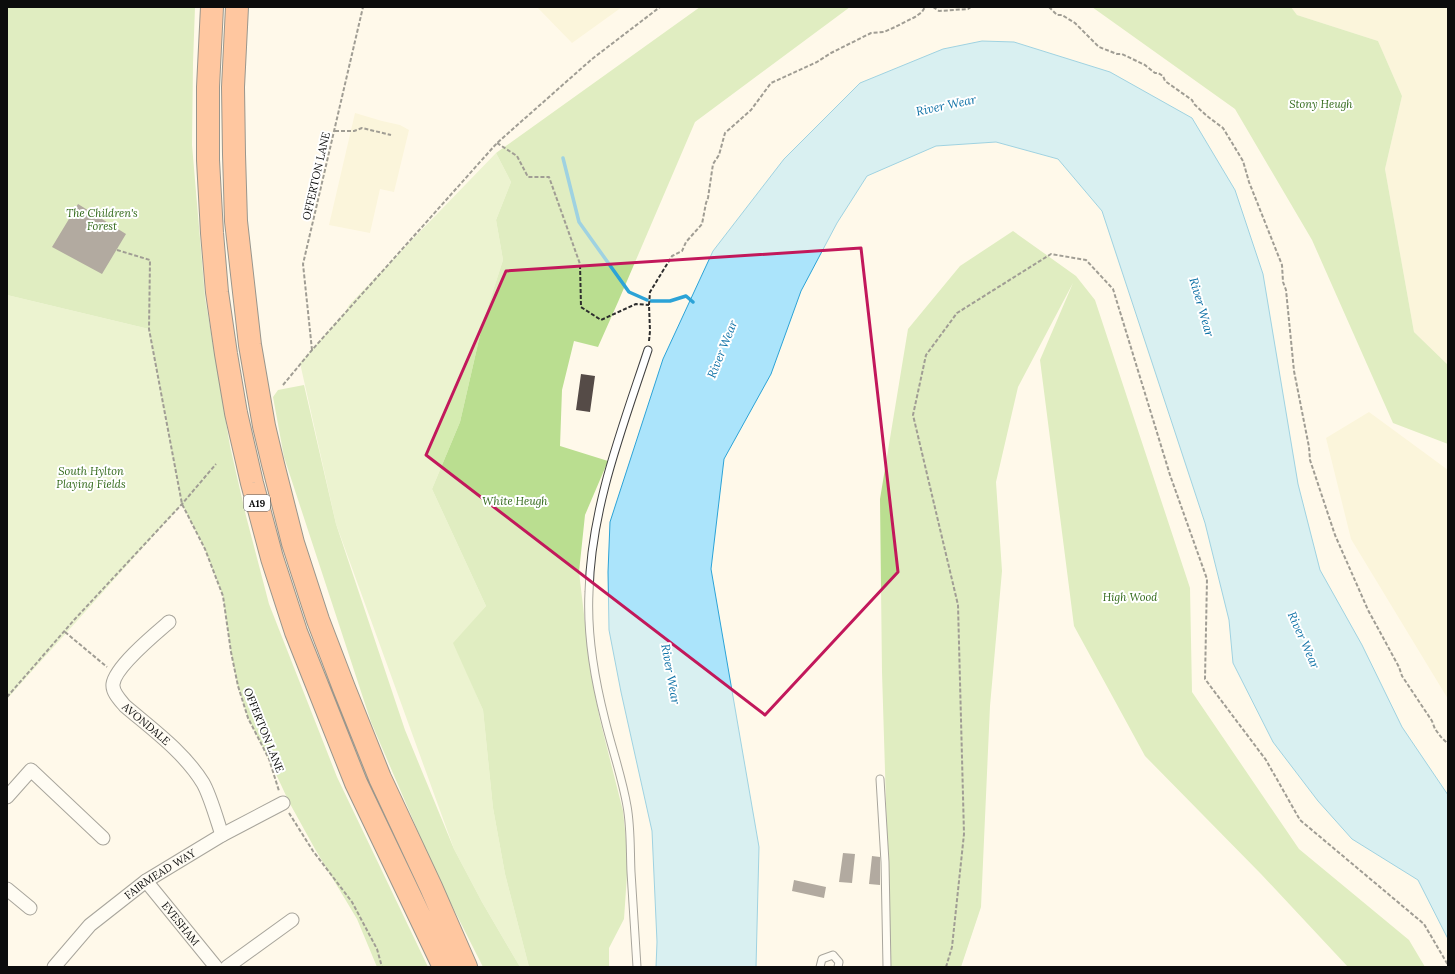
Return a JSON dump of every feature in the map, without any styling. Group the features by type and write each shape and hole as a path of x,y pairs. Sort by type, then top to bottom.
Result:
{"highway":[{"name":"A19","path":"212,7 208,87 208,160 212,233 217,292 226,354 236,413 252,483 272,558 296,632 356,783 444,967"},
{"name":"A19","path":"237,7 233,87 236,221 250,345 264,426 273,464 296,550 318,620 346,694 380,778 431,887 466,967"}],"street":[{"path":"116,674 125,663 169,622"},
{"name":"AVONDALE","path":"116,674 113,686 117,697 125,706 180,754 193,768 204,784 222,835"},
{"path":"7,797 32,770 102,838"},
{"name":"FAIRMEAD WAY","path":"54,967 90,925 146,881 222,835 283,803"},
{"name":"EVESHAM","path":"146,881 216,967"},
{"path":"7,889 30,908"},
{"path":"227,967 292,920"}],"lane":[{"path":"637,967 630,832 627,806 599,693 589,617 589,592 598,510 648,350"},
{"path":"880,780 885,862 888,967"},
{"path":"820,967 822,959 834,955 839,962 838,967"}],"path":[{"name":"OFFERTON LANE","path":"312,350 303,264 363,7"},
{"path":"283,385 346,311 497,143 592,59 660,7"},
{"path":"648,350 650,331 650,292 672,256 682,251 686,242 702,224 708,198 713,164 719,154 725,133 751,110 771,82 817,62 831,53 871,33 884,32 896,27 915,17 922,12 925,7"},
{"path":"934,7 939,11 968,9 971,7"},
{"path":"1049,7 1057,15 1062,15 1075,23 1099,47 1117,54 1122,54 1163,76 1166,81 1192,100 1194,104 1223,128 1243,161 1249,182 1282,265 1294,371 1309,447 1310,460 1320,485 1329,518 1347,564 1393,659 1402,676 1432,721 1435,729 1448,744"},
{"path":"335,131 354,131 362,128 391,135"},
{"path":"497,143 518,156 528,177 549,177 580,264 581,307 601,320 636,304 649,305"},
{"name":"OFFERTON LANE","path":"117,250 150,260 149,329 182,504 205,549 223,596 231,652 238,686 248,718 269,759 283,803 313,851 352,902 376,949 382,967"},
{"path":"946,967 952,947 964,834 958,605 913,414 926,355 956,313 1051,254 1086,260 1113,289 1170,475 1207,579 1205,679 1266,760 1300,820 1424,924 1448,966"},
{"path":"7,697 182,504 216,464"},
{"path":"65,632 116,674"}],"highlighted area":[{"path":"861,248 898,572 765,715 426,455 506,271"}],"shaded area":[{"path":"537,7 622,7 572,43"},
{"path":"1291,7 1448,7 1448,365 1414,332 1385,169 1402,96 1378,41 1297,15"},
{"path":"355,113 400,125 409,130 394,192 380,189 370,233 329,225"},
{"path":"1369,412 1448,470 1448,699 1351,539 1326,438"}],"green space":[{"name":"The Children's Forest","path":"7,7 195,7 192,145 205,297 230,446 246,516 269,604 337,777 428,967 377,967 357,919 289,802 248,718 238,686 231,652 223,596 205,549 182,504 149,329 7,295"},
{"name":"White Heugh","path":"700,7 850,7 695,122 598,347 574,341 562,390 560,446 608,461 585,515 579,572 591,674 600,720 623,811 628,860 624,919 609,948 609,967 529,967 505,874 493,808 483,710 453,643 486,606 432,489 460,422 483,322 503,260 496,220 511,182 496,153"},
{"name":"Stony Heugh","path":"1092,7 1291,7 1297,15 1378,41 1402,96 1385,169 1414,332 1448,365 1448,444 1393,423 1312,240 1235,109"},
{"path":"496,153 511,182 496,220 503,260 483,322 460,422 432,489 486,606 454,643 483,710 493,808 505,874 529,967 520,967 482,902 454,849 336,524 300,363 346,311 349,305"},
{"name":"High Wood","path":"1013,231 1076,276 1095,300 1190,588 1192,692 1299,849 1409,940 1425,967 1348,967 1261,874 1145,756 1074,626 1040,360 1073,283 1018,387 996,482 1002,571 990,706 981,907 961,967 891,967 882,672 880,499 908,329 960,266"},
{"name":"South Hylton Playing Fields","path":"7,295 149,329 182,504 7,699"},
{"path":"304,385 336,524 405,730 454,849 482,902 520,967 483,967 438,878 371,722 284,457 273,397 278,390"}],"water":[{"name":"River Wear","path":"982,41 1014,42 1110,72 1192,118 1235,190 1263,274 1298,484 1320,570 1362,645 1402,727 1448,795 1448,939 1418,880 1352,839 1318,801 1273,742 1233,663 1229,620 1205,523 1102,211 1058,159 996,142 936,146 867,176 837,223 801,291 771,374 724,459 711,569 759,847 756,967 656,967 657,942 652,831 621,692 609,630 608,572 610,522 663,359 713,251 784,159 860,83 943,49"}],"building":[{"path":"78,204 126,234 102,274 52,247"},
{"path":"581,374 595,376 590,412 576,410"},
{"path":"843,853 855,854 852,883 839,882"},
{"path":"872,856 880,857 880,885 869,884"},
{"path":"794,880 826,887 824,898 792,891"}],"waterway":[{"path":"563,158 579,222 629,292 647,300"},
{"path":"651,301 670,301 686,296 693,302"}]}
